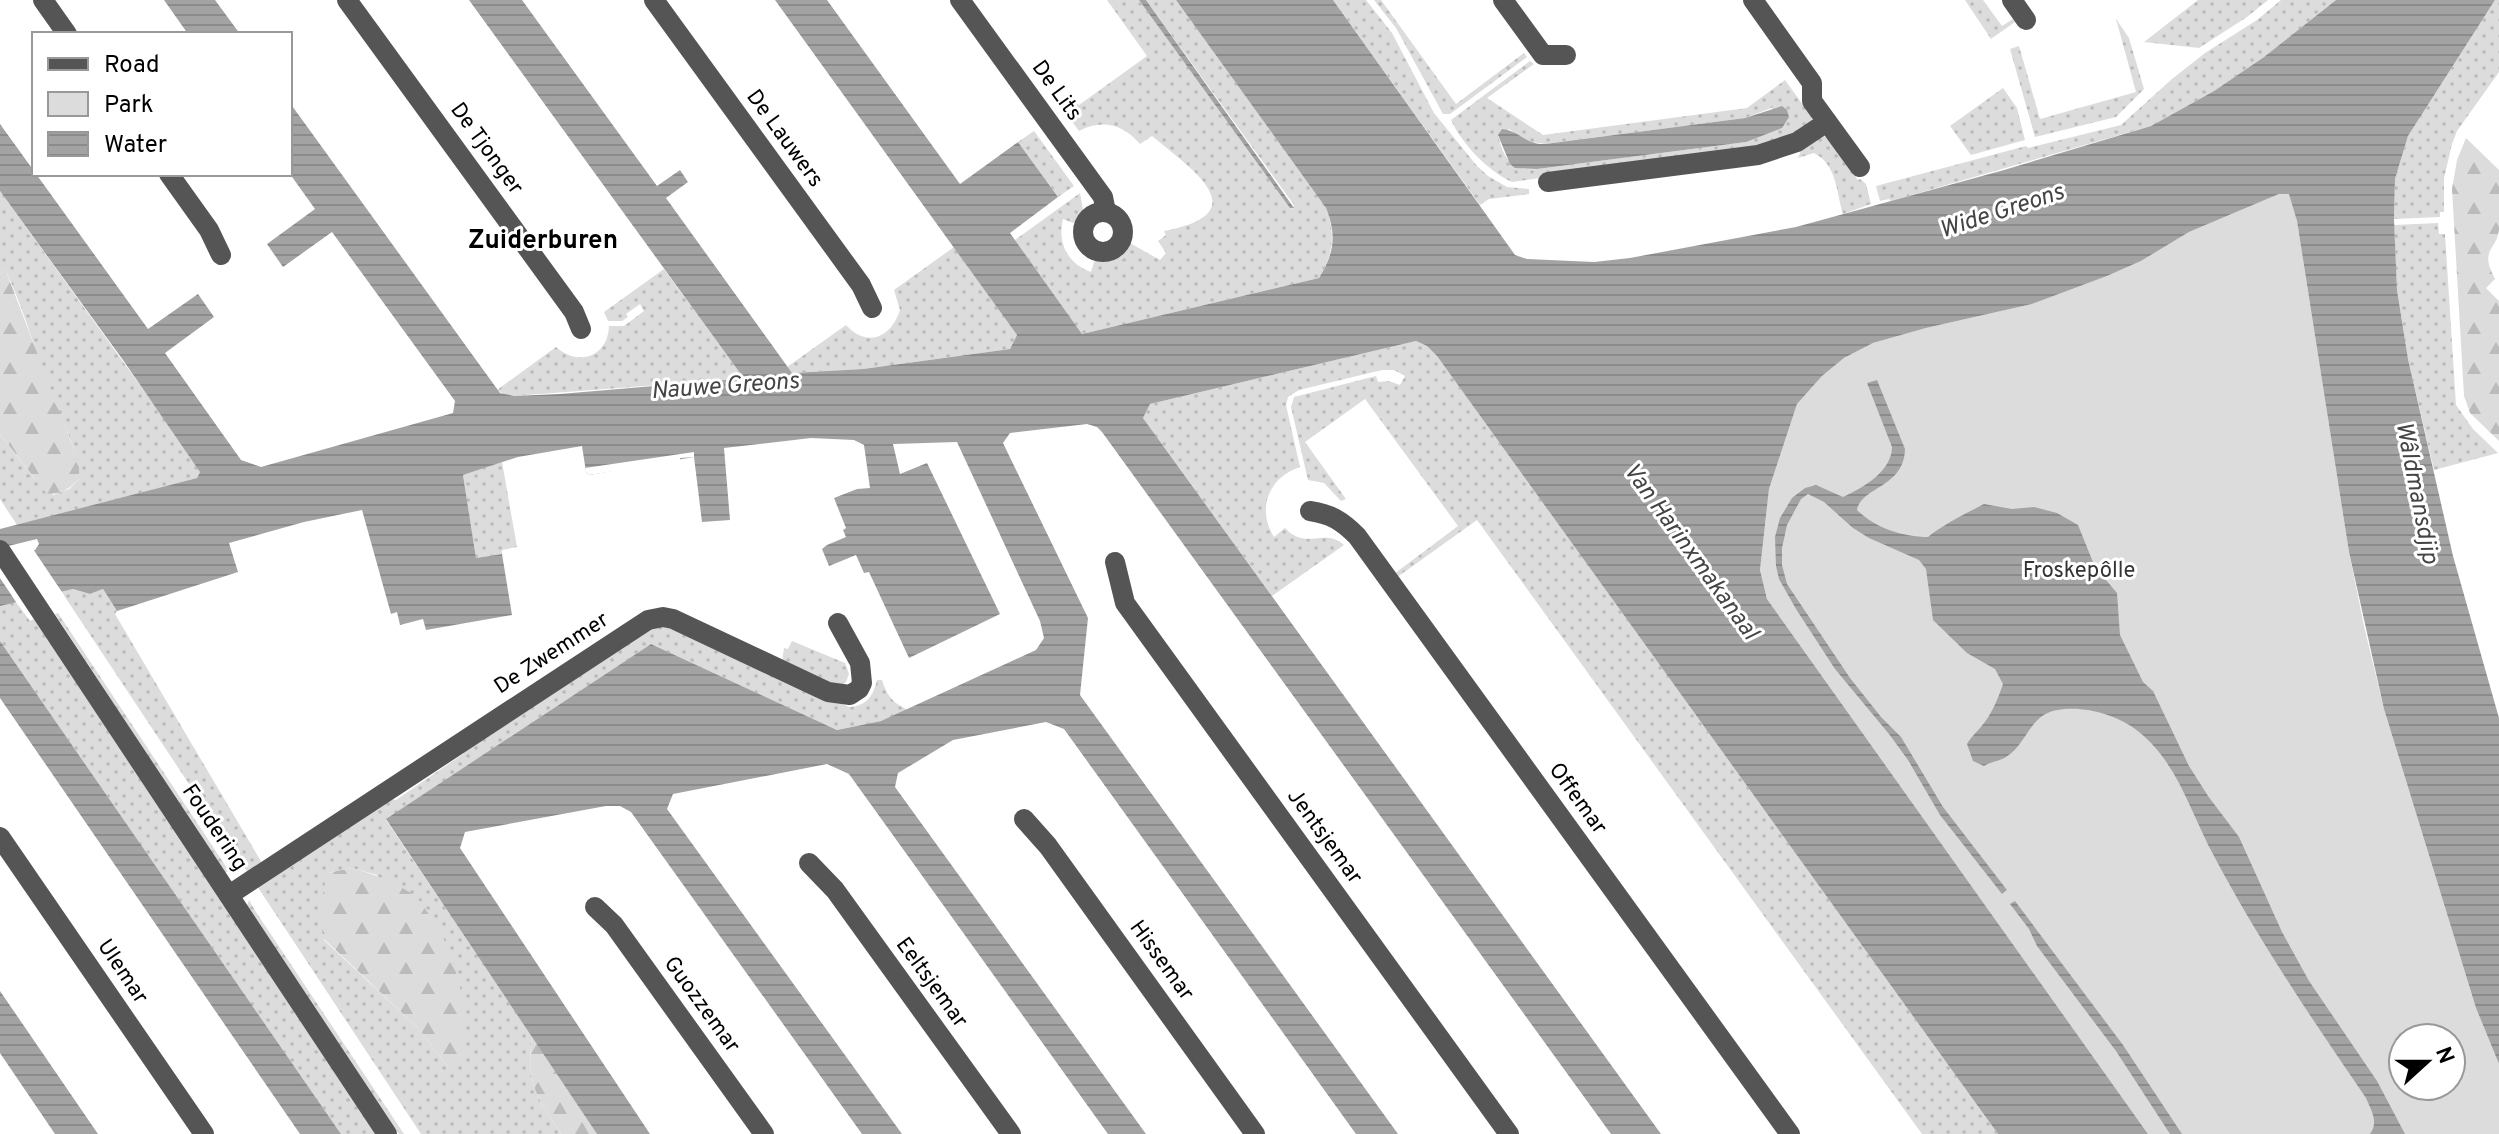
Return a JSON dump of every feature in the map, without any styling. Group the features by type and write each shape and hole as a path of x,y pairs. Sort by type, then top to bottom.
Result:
{"street":[{"path":"43,0 66,32"},
{"name":"De Tjonger","path":"347,0 574,312 581,329"},
{"name":"De Lauwers","path":"654,0 861,285 872,308"},
{"name":"De Lits","path":"960,0 1103,197 1106,212"},
{"path":"1503,0 1543,55 1566,55"},
{"path":"1753,0 1812,83 1812,101 1860,167"},
{"path":"2012,0 2026,20"},
{"path":"1548,182 1758,155 1797,142 1827,122"},
{"path":"170,176 209,230 221,255"},
{"name":"Offemar","path":"1310,511 1341,520 1357,536 1790,1134"},
{"name":"Foudering","path":"0,550 387,1134"},
{"name":"Jentsjemar","path":"1115,562 1125,603 1509,1134"},
{"name":"De Zwemmer","path":"229,895 648,620 673,619 828,692 850,695 859,689 862,673 838,623"},
{"name":"Hissemar","path":"1024,819 1048,846 1255,1134"},
{"name":"Ulemar","path":"0,837 204,1134"},
{"name":"Eeltsjemar","path":"809,863 835,890 1011,1134"},
{"name":"Guozzemar","path":"595,907 614,925 764,1134"}],"green space":[{"path":"1107,0 1139,0 1292,209 1294,205 1146,0 1176,0 1326,208 1332,244 1319,278 1082,334 1015,240 1080,193 1083,210 1076,224 1063,219 1062,228 1066,252 1076,264 1091,272 1095,259 1115,257 1128,242 1160,260 1166,253 1158,241 1166,235 1164,231 1193,223 1208,213 1212,201 1198,175 1152,136 1140,144 1127,132 1112,126 1096,125 1079,131 1063,110 1075,101 1079,105 1147,56"},
{"path":"1333,0 1366,0 1392,33 1434,113 1477,166 1507,187 1529,189 1529,194 1489,199 1480,205"},
{"path":"1374,0 1381,0 1456,104 1524,53 1527,57 1450,114 1443,114 1396,28"},
{"path":"1965,0 1983,0 2002,26 2013,19 2015,22 1991,39"},
{"path":"2198,0 2268,0 2199,48 2144,42"},
{"path":"2281,0 2336,0 2264,57 2214,91 2151,126 1891,201 1880,201 1876,186 2026,146 2121,125 2205,53 2257,20"},
{"path":"2495,0 2499,0 2499,72 2457,131 2444,178 2444,212 2440,212 2440,217 2394,219 2395,179 2408,136"},
{"path":"2116,19 2129,38 2144,89 2116,117 2035,137 2010,49 2019,46 2040,119 2136,92"},
{"path":"1530,61 1534,64 1487,98 1543,135 1747,108 1785,80 1813,123 1779,144 1512,182 1477,156 1451,120","holes":["1774,107 1746,142 1528,169 1510,162 1498,135 1509,129 1526,141 1545,144 1745,118"]},
{"path":"2003,88 2017,108 2025,140 1971,155 1950,126"},
{"path":"1034,131 1074,186 1058,197 1018,142"},
{"path":"1822,135 1858,180 1866,184 1871,204 1843,214 1827,164 1814,153 1798,158 1804,143"},
{"path":"2466,138 2499,170 2499,230 2488,256 2495,279 2486,288 2499,301 2499,441 2470,413 2464,396 2452,189 2457,160"},
{"path":"0,191 196,463 200,472 197,478 17,525 0,499 0,434 34,478 53,495 69,489 79,479 73,447 19,302 6,271 0,274"},
{"name":"Froskepôlle","path":"2279,194 2290,194 2364,626 2384,709 2476,1008 2499,1064 2499,1134 2148,1134 1767,599 1760,570 1769,489 1797,404 1822,376 1844,358 1873,343 2032,304 2141,261 2189,232"},
{"path":"2438,223 2439,234 2445,234 2456,405 2473,429 2498,453 2434,470 2408,359 2397,290 2394,225"},
{"path":"954,247 1017,335 1010,349 863,369 792,373 787,367 846,325 870,338 884,333 896,320 900,310 894,290"},
{"path":"664,269 740,373 736,379 514,396 497,390 556,347 573,357 598,352 607,337 609,326 624,326 644,311 640,304 622,321 608,321 604,312"},
{"path":"6,271 79,463 79,479 56,493 46,493 0,434 0,274"},
{"path":"1416,341 1437,356 1998,1134 1922,1134 1477,520 1396,578 1394,574 1458,526 1365,399 1305,442 1346,499 1341,501 1324,483 1308,480 1291,407 1294,397 1376,376 1378,382 1389,381 1400,385 1405,376 1394,370 1382,370 1299,390 1288,397 1286,405 1300,467 1280,478 1273,486 1266,505 1269,526 1274,537 1285,528 1300,538 1330,538 1344,545 1272,596 1143,418 1150,404"},
{"path":"502,462 517,547 502,550 502,554 476,558 463,475"},
{"path":"73,589 90,594 103,589 117,611 115,614 262,863 248,873 61,591"},
{"path":"16,602 30,621 34,619 376,1134 341,1134 0,641 0,606"},
{"path":"58,613 229,871 225,873 55,614"},
{"path":"666,625 849,707 865,702 877,680 882,680 891,698 908,710 881,721 837,730 651,644 386,820 532,1036 530,1066 535,1089 561,1134 421,1134 257,886 389,799 396,800 463,754 469,746 644,630","holes":["352,868 377,875 448,1067 419,1029 324,940 327,873"]},
{"path":"792,641 845,663 849,674 846,682 838,686 782,662 784,648 788,649"},
{"path":"352,868 384,879 415,896 440,933 449,950 460,988 465,1026 463,1065 448,1067 419,1029 324,939 319,914 327,873"},
{"path":"249,900 404,1134 399,1134 247,905"},
{"path":"532,1036 597,1134 561,1134 535,1089 530,1066"}],"water":[{"path":"164,0 215,0 239,32 187,32"},
{"path":"469,0 522,0 657,186 680,170 688,182 666,198 792,373 863,369 1010,349 1017,335 775,0 827,0 960,184 1018,142 1058,197 1010,233 1082,334 1319,278 1331,252 1332,227 1326,208 1176,0 1333,0 1515,255 1527,259 1594,262 1796,227 2151,126 2214,91 2264,57 2336,0 2495,0 2408,136 2395,179 2394,219 2397,290 2408,359 2453,556 2499,718 2499,1064 2476,1008 2384,709 2349,552 2297,221 2289,194 2279,194 2189,232 2141,261 2032,304 1873,343 1844,358 1822,376 1797,404 1769,489 1760,570 1767,599 2148,1134 1998,1134 1437,356 1416,341 1150,404 1143,418 1661,1134 1611,1134 1102,432 1087,424 1010,433 1003,443 1088,618 1080,695 1398,1134 1356,1134 1064,729 1046,722 953,740 898,773 895,787 1146,1134 1108,1134 849,774 827,764 673,794 667,809 902,1134 862,1134 631,812 620,806 606,806 465,832 460,848 650,1134 597,1134 386,819 651,644 837,730 881,721 1036,650 1044,638 1040,621 957,442 893,444 900,474 927,463 1000,614 909,658 869,572 864,573 856,555 829,566 822,549 846,537 843,530 846,528 834,498 857,489 870,488 864,445 854,440 811,438 724,448 730,520 702,522 694,457 589,475 582,446 518,457 463,475 476,558 502,554 512,615 426,630 423,619 400,625 397,612 391,614 362,510 229,543 238,572 117,611 103,589 90,594 73,589 0,606 0,558 35,550 39,544 37,539 0,548 0,529 197,478 200,472 0,191 0,124 32,168 32,176 38,176 148,329 198,294 214,317 165,353 241,460 261,467 453,413 455,401 332,232 283,267 267,244 315,209 291,176 292,106 500,393 514,396 560,394 736,379 740,373"},
{"path":"1139,0 1146,0 1294,208 1290,208"},
{"path":"1782,106 1789,117 1782,128 1746,142 1537,169 1515,168 1510,164 1498,135 1502,129 1508,130 1538,144 1545,144 1745,118"},
{"path":"1877,380 1905,449 1898,472 1860,502 1857,510 1864,516 1899,533 1919,537 1928,537 1984,504 2012,509 2034,507 2057,513 2078,525 2095,567 2117,593 2120,635 2143,682 2153,691 2189,766 2239,837 2282,932 2309,981 2377,1081 2405,1134 2370,1134 2374,1120 2366,1098 2249,919 2174,774 2152,745 2131,726 2114,717 2065,709 2053,711 2036,721 2014,751 2004,758 1984,766 1973,761 1967,744 1991,713 2003,684 1995,669 1967,653 1933,620 1926,569 1919,560 1869,538 1824,502 1808,494 1801,499 1787,525 1782,565 1787,584 1850,678 1901,737 1943,807 2007,890 2002,894 1940,815 1889,734 1835,669 1779,579 1775,537 1780,518 1792,498 1805,488 1816,485 1843,497 1867,484 1887,464 1892,447 1867,383"},
{"path":"0,641 341,1134 300,1134 0,698"},
{"path":"2015,901 2123,1045 2182,1134 2170,1134 2116,1051 2037,946 2029,929 2010,904"},
{"path":"0,991 98,1134 55,1134 0,1053"}],"pier":[{"path":"694,452 694,457 680,458 680,461 589,475 585,468"},
{"path":"31,546 64,595 18,605 0,578 0,554"}],"district":[{"name":"Zuiderburen","path":"543,241"}],"water label":[{"name":"Wide Greons","path":"2002,212"},
{"name":"Nauwe Greons","path":"725,387"},
{"name":"Wâldmansdjip","path":"2416,493"},
{"name":"Van Harinxmakanaal","path":"1690,552"}]}
